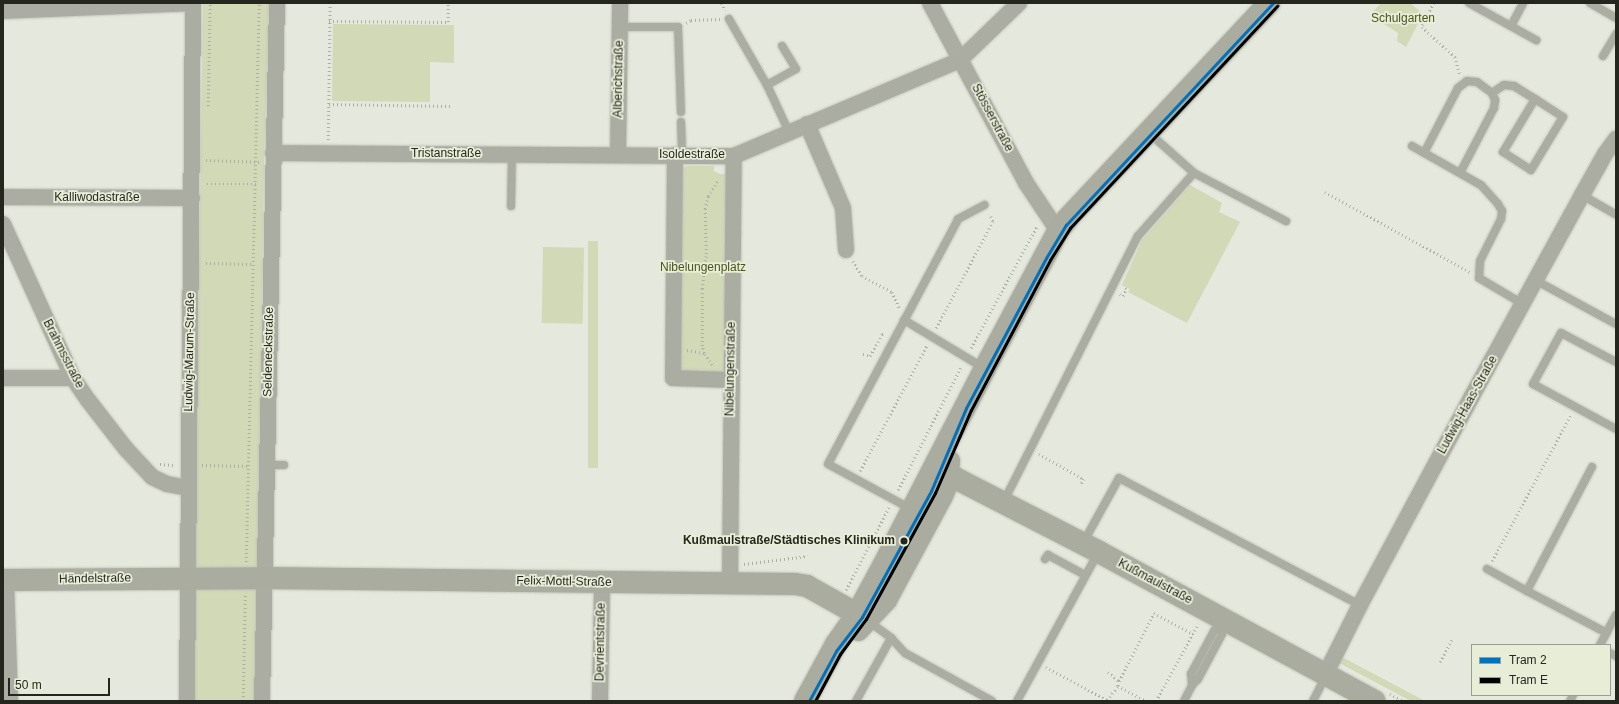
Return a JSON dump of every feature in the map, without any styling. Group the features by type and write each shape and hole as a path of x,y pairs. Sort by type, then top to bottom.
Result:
{"street":[{"path":"3,12 193,3"},
{"name":"Ludwig-Marum-Straße","path":"187,701 193,3"},
{"name":"Seldeneckstraße","path":"262,701 254,578 267,465 277,3"},
{"name":"Alberichstraße","path":"618,155 620,3"},
{"name":"Stösserstraße","path":"930,3 1026,183 1052,223"},
{"path":"960,60 1019,3"},
{"path":"857,613 886,600 942,496 941,472 952,432 985,368 1052,223 1068,218 1269,3"},
{"name":"Isoldestraße","path":"618,155 678,155 734,163 789,132 960,60"},
{"path":"807,124 843,208 846,250"},
{"name":"Ludwig-Haas-Straße","path":"1326,675 1360,605 1535,280 1588,199 1615,142"},
{"name":"Tristanstraße","path":"273,158 328,153 618,155"},
{"path":"678,155 673,378 727,380"},
{"name":"Nibelungenstraße","path":"730,573 727,380 734,163"},
{"name":"Kalliwodastraße","path":"3,197 192,198"},
{"name":"Brahmsstraße","path":"3,224 73,378 92,406 152,477 167,484 188,488"},
{"path":"3,378 73,378"},
{"path":"810,692 836,644 857,613 913,509 941,472"},
{"name":"Kußmaulstraße","path":"941,472 1091,548 1374,701"},
{"name":"Felix-Mottl-Straße","path":"254,578 602,583 730,573 807,586 857,613"},
{"name":"Händelstraße","path":"5,580 254,578"},
{"path":"5,580 10,701"},
{"name":"Devrientstraße","path":"600,701 602,583"}],"lane":[{"path":"1469,3 1536,40"},
{"path":"1511,26 1523,3"},
{"path":"1590,3 1616,18"},
{"path":"729,19 767,85 789,132"},
{"path":"620,27 678,27 681,112"},
{"path":"1603,56 1616,34"},
{"path":"767,85 796,69 782,46"},
{"path":"1424,153 1458,88 1467,82 1477,82 1492,93 1495,100 1494,108 1460,173"},
{"path":"1492,93 1504,85 1514,86 1535,99 1563,117 1531,170 1503,152 1535,99"},
{"path":"678,155 681,122"},
{"path":"1157,140 1194,173 1286,221"},
{"path":"1412,146 1481,185 1498,204 1502,210 1501,219 1480,261 1479,278 1523,304"},
{"path":"511,206 512,154"},
{"path":"1003,504 1029,449 1138,236 1194,173"},
{"path":"1588,199 1616,215"},
{"path":"913,509 828,464 958,219 984,205"},
{"path":"1535,280 1616,324"},
{"path":"904,320 985,368"},
{"path":"1616,362 1561,333 1533,384 1616,429"},
{"path":"267,465 284,465"},
{"path":"1527,591 1592,467"},
{"path":"1017,701 1085,575 1091,548 1119,478 1360,605"},
{"path":"1045,559 1048,555 1085,575"},
{"path":"1487,569 1606,633"},
{"path":"857,613 891,638 905,653 992,701"},
{"path":"1184,701 1192,685 1191,674 1214,631 1215,615"},
{"path":"1600,644 1616,615"},
{"path":"856,701 891,638"},
{"path":"1313,701 1326,675"}],"path":[{"path":"243,701 254,578 254,264 259,3"},
{"path":"328,153 330,3"},
{"path":"329,21 448,22 448,3"},
{"path":"1434,3 1422,27 1455,57 1462,84"},
{"path":"678,27 691,20 729,19"},
{"path":"329,104 451,106"},
{"path":"192,161 255,161 273,158"},
{"path":"727,380 704,353 702,346 702,289 706,254 705,220 708,196 726,171 734,163"},
{"path":"207,184 256,184"},
{"path":"1325,192 1479,278"},
{"path":"857,613 846,592 967,357 1039,222 1052,223"},
{"path":"206,263 254,264"},
{"path":"860,273 862,276 892,292 900,306 896,313"},
{"path":"863,354 870,356 882,334 886,332"},
{"path":"1487,569 1575,407"},
{"path":"1029,449 1084,479 1081,485"},
{"path":"146,471 156,464 188,465"},
{"path":"208,465 245,465"},
{"path":"730,573 742,564 807,556"},
{"path":"1038,662 1107,700 1118,686 1119,681 1154,614 1193,634"},
{"path":"1156,701 1193,634 1215,615"},
{"path":"1440,662 1452,639"},
{"path":"1108,672 1119,681"},
{"path":"1118,686 1146,701"}],"green space":[{"path":"269,3 264,163 255,701 193,701 203,4"},
{"name":"Schulgarten","path":"1381,3 1410,3 1423,14 1406,47 1397,41 1398,33 1370,15"},
{"path":"333,24 454,25 454,63 430,62 430,102 332,101"},
{"name":"Nibelungenplatz","path":"687,166 714,166 714,171 720,174 728,174 726,366 723,372 685,373 680,369 683,168"},
{"path":"1190,185 1222,203 1219,212 1240,222 1187,323 1128,292 1130,289 1122,285 1142,240"},
{"path":"588,241 598,241 598,468 588,468"},
{"path":"543,247 584,248 583,324 542,323"},
{"path":"1342,657 1425,701 1411,701 1339,663"}],"tram line":[{"name":"2","path":"809,701 836,651 862,617 931,491 966,408 1046,258 1066,225 1273,3"},
{"name":"E","path":"815,701 840,654 866,619 935,493 971,410 1050,260 1070,228 1277,6"}],"place":[{"name":"Kußmaulstraße/Städtisches Klinikum","path":"904,541"}]}
